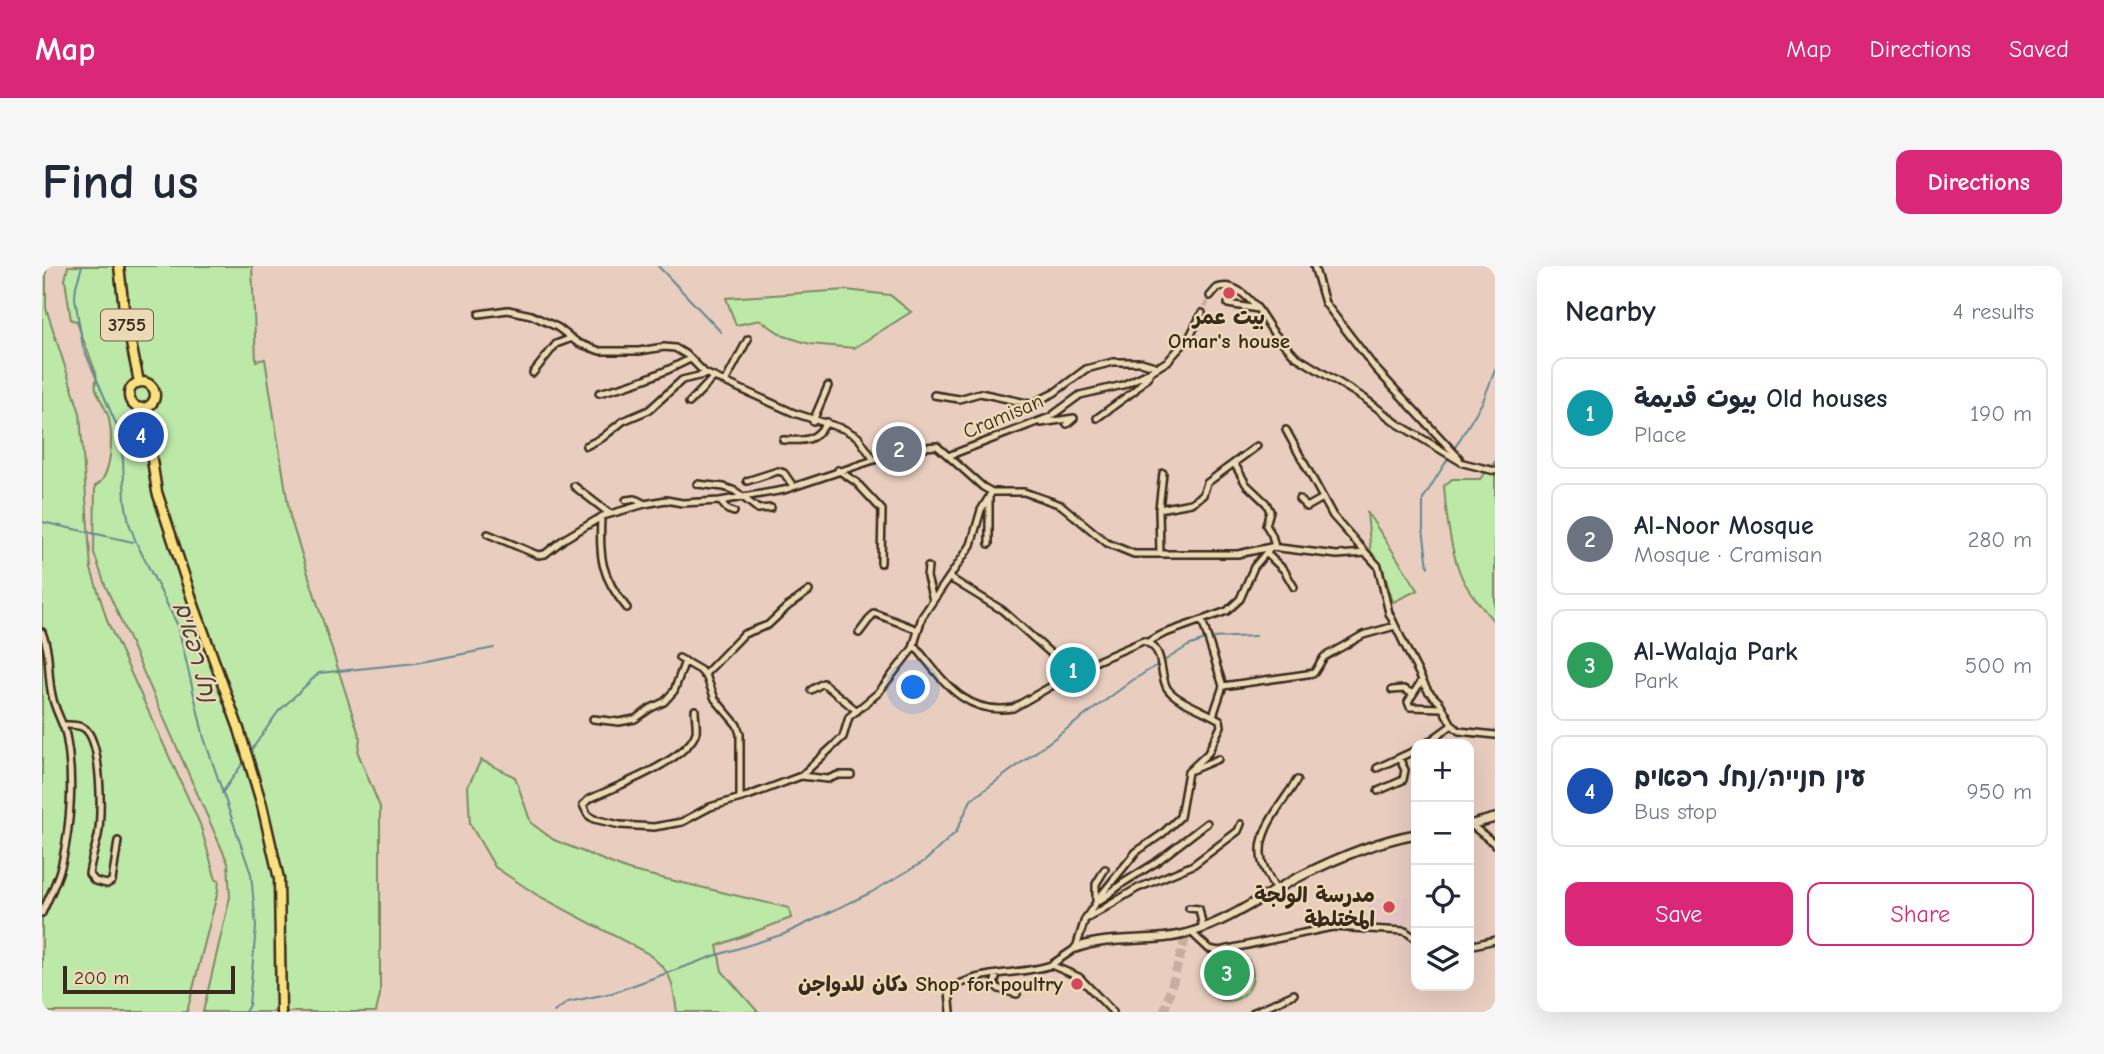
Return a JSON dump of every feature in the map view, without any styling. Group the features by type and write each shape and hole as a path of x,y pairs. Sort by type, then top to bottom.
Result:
{"main road":[{"name":"3755","path":"119,266 124,309 139,382"},
{"name":"3755","path":"139,382 150,385 155,391 153,402 144,408 133,404 130,397 133,386 139,382"},
{"name":"3755","path":"144,408 157,492 239,729 262,805 279,879 281,1012"}],"street":[{"path":"1314,266 1325,303 1375,368 1463,463"},
{"path":"1210,296 1217,288 1230,287 1246,296 1279,339 1296,356 1364,398 1398,424 1463,463 1495,471"},
{"path":"1228,304 1258,309"},
{"path":"479,314 508,310 531,315 600,351 675,348 725,382 813,421 827,422 858,437 874,460"},
{"name":"Cramisan","path":"948,456 1034,424 1080,395 1123,385 1156,368 1168,361 1189,338 1202,313"},
{"path":"533,373 556,344 572,338"},
{"path":"725,382 748,339"},
{"path":"599,394 634,385 690,359"},
{"path":"934,395 959,399 980,393 1031,404 1054,393 1086,369 1113,362 1141,362 1156,368 1134,391 1097,418"},
{"path":"689,403 711,375"},
{"path":"586,446 602,438 623,421 649,410 682,380 711,375"},
{"path":"813,421 828,386"},
{"path":"1034,424 1074,418 1067,424"},
{"path":"783,440 804,441 818,436 827,422"},
{"path":"1286,430 1333,516 1378,566 1389,613 1395,626 1422,680 1452,725 1459,730 1495,735"},
{"path":"488,534 538,555 545,554 564,539 601,518 645,504 666,500 682,503 743,497 793,486 874,460 937,446 991,494 1024,492 1061,505 1107,543 1134,554 1238,554 1273,547 1337,555 1366,553"},
{"path":"1159,509 1191,503 1203,495 1208,483 1257,446"},
{"path":"1234,463 1246,484 1266,503 1270,511 1266,525 1272,535 1273,547"},
{"path":"838,470 856,482 882,510 881,563"},
{"path":"747,481 778,471 784,473 793,486"},
{"path":"1160,554 1159,509 1163,473"},
{"path":"697,484 724,487 758,509 771,508"},
{"path":"574,486 610,514"},
{"path":"989,544 991,494"},
{"path":"695,710 696,733 688,746 647,774 589,799 583,805 588,815 620,825 654,827 682,822 710,807 773,788 801,776 843,737 849,717 878,693 914,645 922,617 971,545 981,510 991,494"},
{"path":"1300,499 1307,507 1324,498"},
{"path":"626,500 635,499 645,504"},
{"path":"720,501 727,510 734,512"},
{"path":"601,518 600,540 604,574 627,608"},
{"path":"1147,642 1227,611 1240,599 1254,567 1273,547"},
{"path":"1266,553 1284,570 1294,587"},
{"path":"928,567 927,577 933,600"},
{"path":"950,578 1002,610 1073,673"},
{"path":"704,675 744,634 768,625 809,591"},
{"path":"859,633 874,614 918,630"},
{"path":"1202,620 1223,686 1213,716"},
{"path":"1223,686 1314,673 1324,657 1363,635 1395,626"},
{"path":"42,632 49,649 52,700 63,725 70,760 67,825 60,871 42,913"},
{"path":"914,645 955,693 979,707 1001,710 1013,708 1073,673 1143,641 1152,644 1158,652 1166,686 1174,696 1220,720 1221,726 1208,753 1188,772 1180,817 1136,852 1085,919 1076,948"},
{"path":"593,719 619,722 635,719 664,702 674,691 682,659 704,675 715,699 737,725 740,734 740,797"},
{"path":"1422,680 1408,702 1410,707 1442,708"},
{"path":"811,690 823,682 857,711"},
{"path":"1392,690 1404,688 1413,694"},
{"path":"63,725 74,724 85,729 91,736 96,760 100,784 99,834 89,874 95,881 107,884 112,881 118,841"},
{"path":"1433,739 1452,725"},
{"path":"1377,768 1411,752"},
{"path":"1378,791 1403,780 1405,770 1399,758"},
{"path":"1188,772 1218,759"},
{"path":"801,776 828,779 838,775 851,775"},
{"path":"1276,891 1261,860 1261,846 1265,831 1297,780"},
{"path":"1474,824 1495,818"},
{"path":"1095,904 1208,823"},
{"path":"1085,919 1136,889 1193,865 1238,831 1241,824"},
{"path":"1474,828 1495,844"},
{"path":"951,1012 949,991 957,984 1051,965 1076,948 1094,942 1165,937 1191,932 1231,918 1299,877 1394,838 1411,835"},
{"path":"1095,904 1096,884 1105,869"},
{"path":"1189,908 1199,909 1203,928"},
{"path":"1191,932 1209,949 1219,951 1332,927 1405,931 1411,935"},
{"path":"1474,945 1495,940"},
{"path":"1051,965 1079,977 1113,1012"},
{"path":"997,975 995,984 999,989 1017,994"},
{"path":"1254,1012 1294,994"}],"shaded area":[{"name":"مدرسة الولجة المختلطة","path":"1408,897 1409,925 1369,922 1369,898"}],"green space":[{"path":"42,266 46,266 46,308 80,413 91,569 108,623 200,824 216,880 219,880 187,1012 42,1012"},
{"path":"68,266 252,266 256,361 265,359 290,517 360,738 358,753 380,807 380,995 376,1012 203,1012 230,897 228,863 105,585 94,553 95,486 101,482 108,466 110,427 108,415 96,389 96,373 77,321 71,320 65,280"},
{"path":"846,290 890,295 911,312 854,348 810,344 784,336 760,320 736,325 726,298"},
{"path":"1495,462 1495,623 1471,593 1460,573 1449,530 1444,486 1452,479 1480,479"},
{"path":"1367,512 1418,590 1393,602 1382,566 1371,554"},
{"path":"481,760 515,777 531,823 554,840 628,870 789,908 791,918 717,946 722,971 758,1012 677,1012 667,972 647,953 537,895 495,867 470,824 468,786"},
{"path":"1227,949 1237,951 1245,957 1251,965 1251,985 1245,993 1237,999 1227,1001 1217,999 1209,993 1203,985 1201,975 1203,965 1209,957 1217,951"}],"waterway":[{"name":"נחל רפאים","path":"82,266 75,298 83,347 119,431 129,523 178,626 204,738 251,874 256,927 249,1005 245,1012"},
{"path":"658,266 721,332"},
{"path":"1454,449 1483,401 1495,370"},
{"path":"1428,567 1423,529 1423,499 1449,457"},
{"path":"42,522 133,542"},
{"path":"1211,638 1255,636"},
{"path":"1164,661 1188,646 1205,640"},
{"path":"250,752 278,712 319,673 416,663 494,648"},
{"path":"554,1012 568,1002 612,993 784,934 870,893 925,861 956,832 971,800 1133,680 1159,664"},
{"path":"222,793 245,760"}],"tunnel":[{"path":"1202,313 1210,296"},
{"path":"1164,1012 1187,933"}],"place":[{"name":"بيت عمر Omar's house","path":"1229,293"},
{"name":"עין חנייה/נחל רפאים","path":"141,435"},
{"name":"Al-Noor Mosque","path":"899,449"},
{"name":"بيوت قديمة Old houses","path":"1073,670"},
{"name":"مدرسة الولجة المختلطة","path":"1389,907"},
{"name":"Al-Walaja Park","path":"1227,973"},
{"name":"دكان للدواجن Shop for poultry","path":"1077,984"}]}
